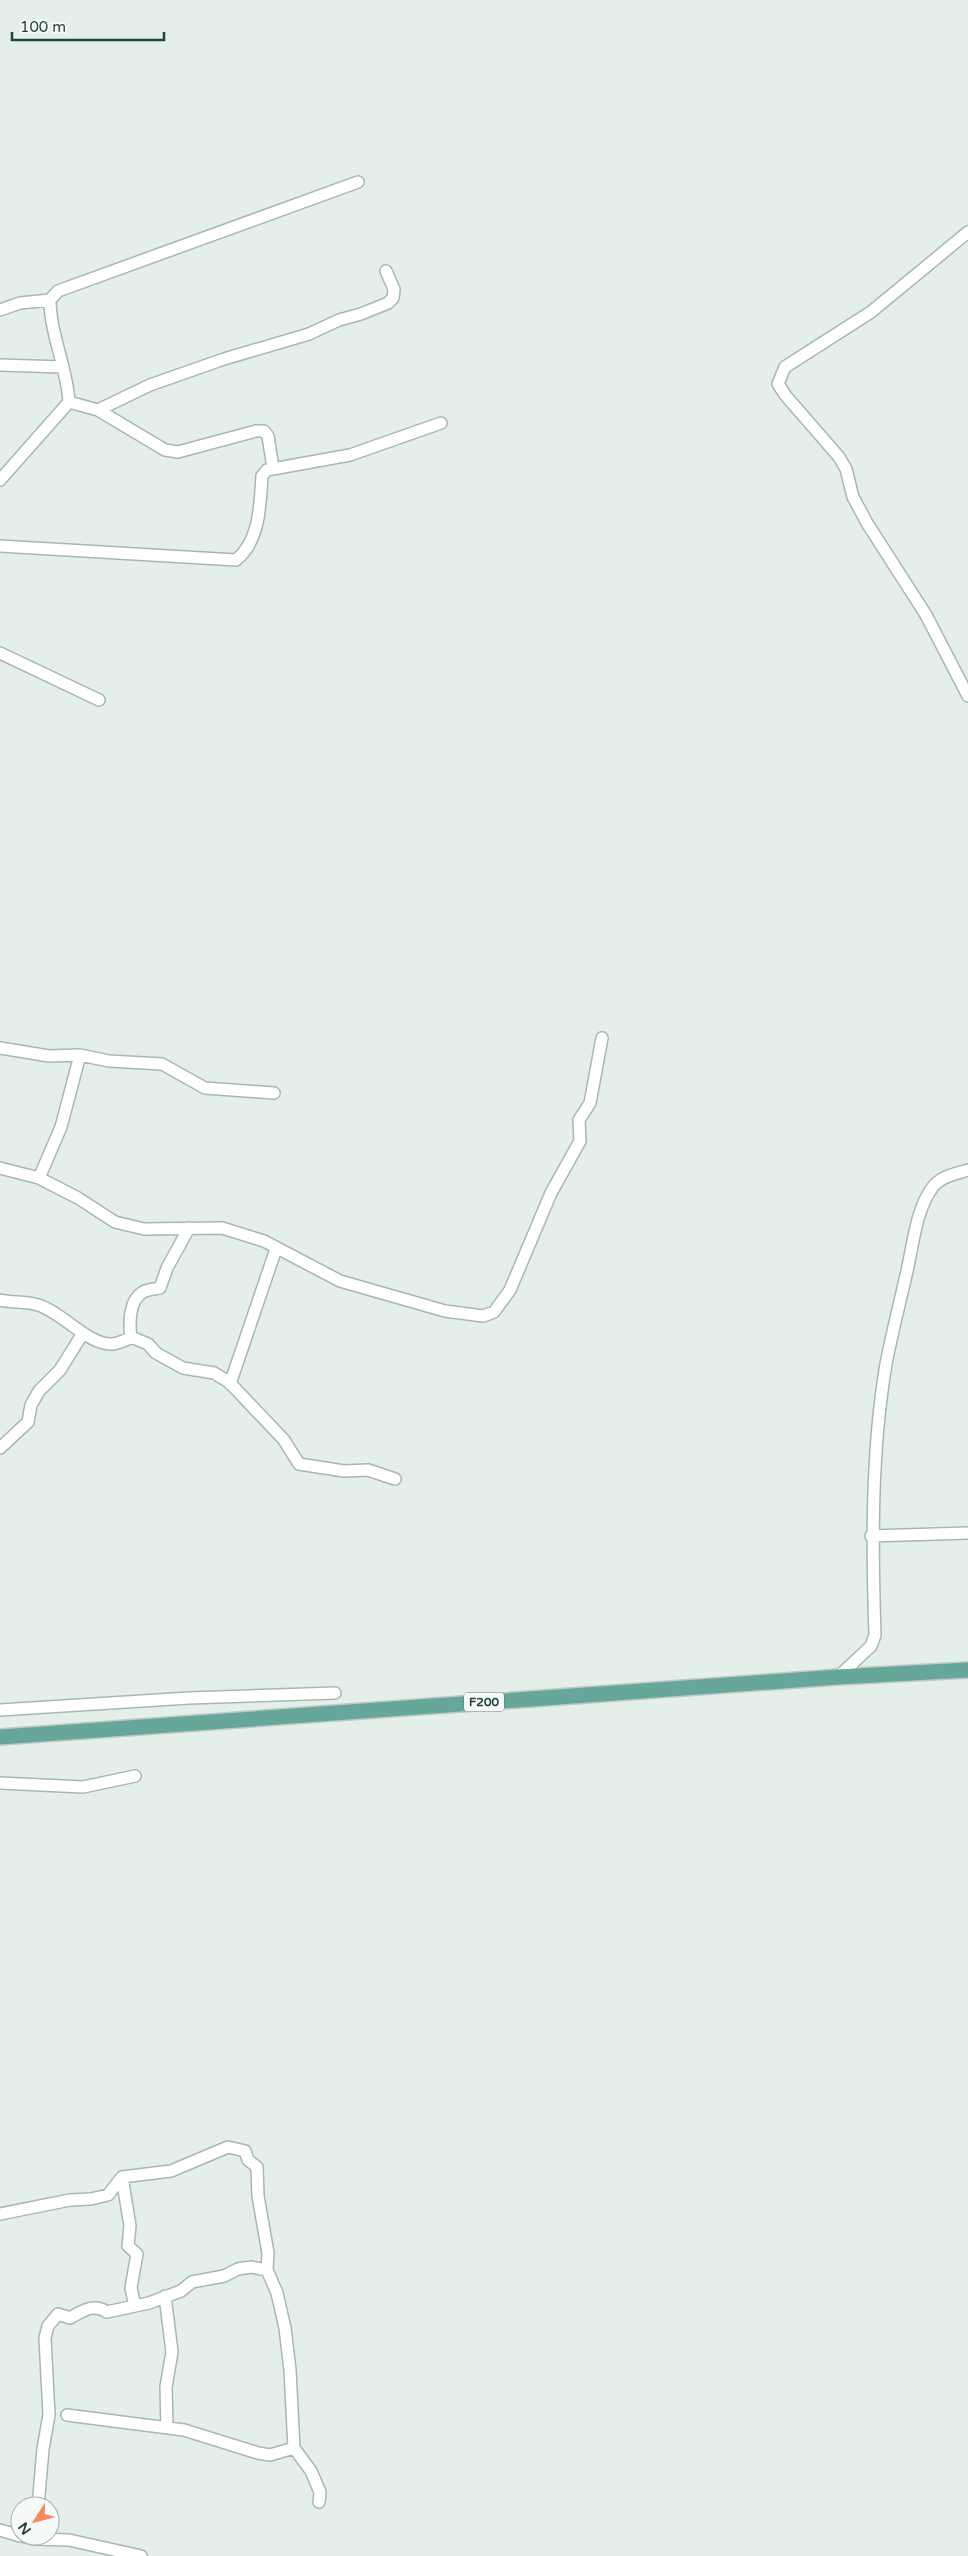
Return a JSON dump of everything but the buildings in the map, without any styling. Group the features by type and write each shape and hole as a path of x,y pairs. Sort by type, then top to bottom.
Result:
{"main road":[{"name":"F200","path":"0,1737 838,1677 968,1670"}],"street":[{"path":"0,480 69,402 64,367 50,314 50,300 58,291 358,182"},
{"path":"968,232 870,312 785,367 778,384 839,457 846,469 853,496 866,523 926,615 968,696"},
{"path":"98,410 150,385 224,359 309,334 339,320 361,314 388,303 393,298 394,289 386,271"},
{"path":"0,310 20,303 50,300"},
{"path":"0,365 64,367"},
{"path":"69,402 98,410 165,450 178,452 256,431 264,432 268,436 273,468"},
{"path":"0,546 236,560 245,553 253,540 262,476 267,470 350,455 441,423"},
{"path":"0,653 99,700"},
{"path":"0,1168 39,1178 78,1198 115,1222 144,1229 222,1228 258,1239 323,1274 366,1290 445,1312 482,1316 494,1312 510,1290 551,1194 580,1142 579,1120 590,1103 602,1038"},
{"path":"0,1048 49,1056 80,1056 109,1061 162,1064 205,1088 274,1093"},
{"path":"39,1178 61,1127 80,1056"},
{"path":"838,1677 871,1646 875,1636 871,1536 886,1364 917,1229 924,1204 931,1189 940,1179 968,1170"},
{"path":"131,1337 130,1325 134,1302 144,1292 160,1288 167,1268 178,1252 189,1228"},
{"path":"230,1384 276,1249"},
{"path":"0,1300 38,1304 61,1316 83,1333 112,1344 131,1337 148,1344 156,1353 183,1368 214,1373 230,1384 284,1440 300,1464 344,1470 368,1470 395,1479"},
{"path":"0,1448 28,1422 31,1404 39,1391 60,1370 83,1333"},
{"path":"871,1536 968,1532"},
{"path":"0,1710 198,1697 335,1693"},
{"path":"0,1783 83,1786 135,1776"},
{"path":"0,2214 108,2195 122,2177 171,2171 228,2147 246,2151 248,2160 256,2167 258,2196 268,2253 267,2270 277,2293 285,2328 290,2370 294,2448 311,2471 320,2492 319,2502"},
{"path":"122,2177 130,2226 128,2246 137,2254 131,2288 134,2306"},
{"path":"39,2496 42,2449 49,2415 45,2338 48,2326 58,2314 70,2318 91,2307 100,2308 106,2312 134,2306 165,2296 181,2290 192,2282 224,2276 238,2269 251,2267 267,2270"},
{"path":"165,2296 172,2352 166,2387 167,2427"},
{"path":"67,2415 167,2427 210,2436 258,2453 270,2455 294,2448"},
{"path":"60,2539 141,2556"}]}
